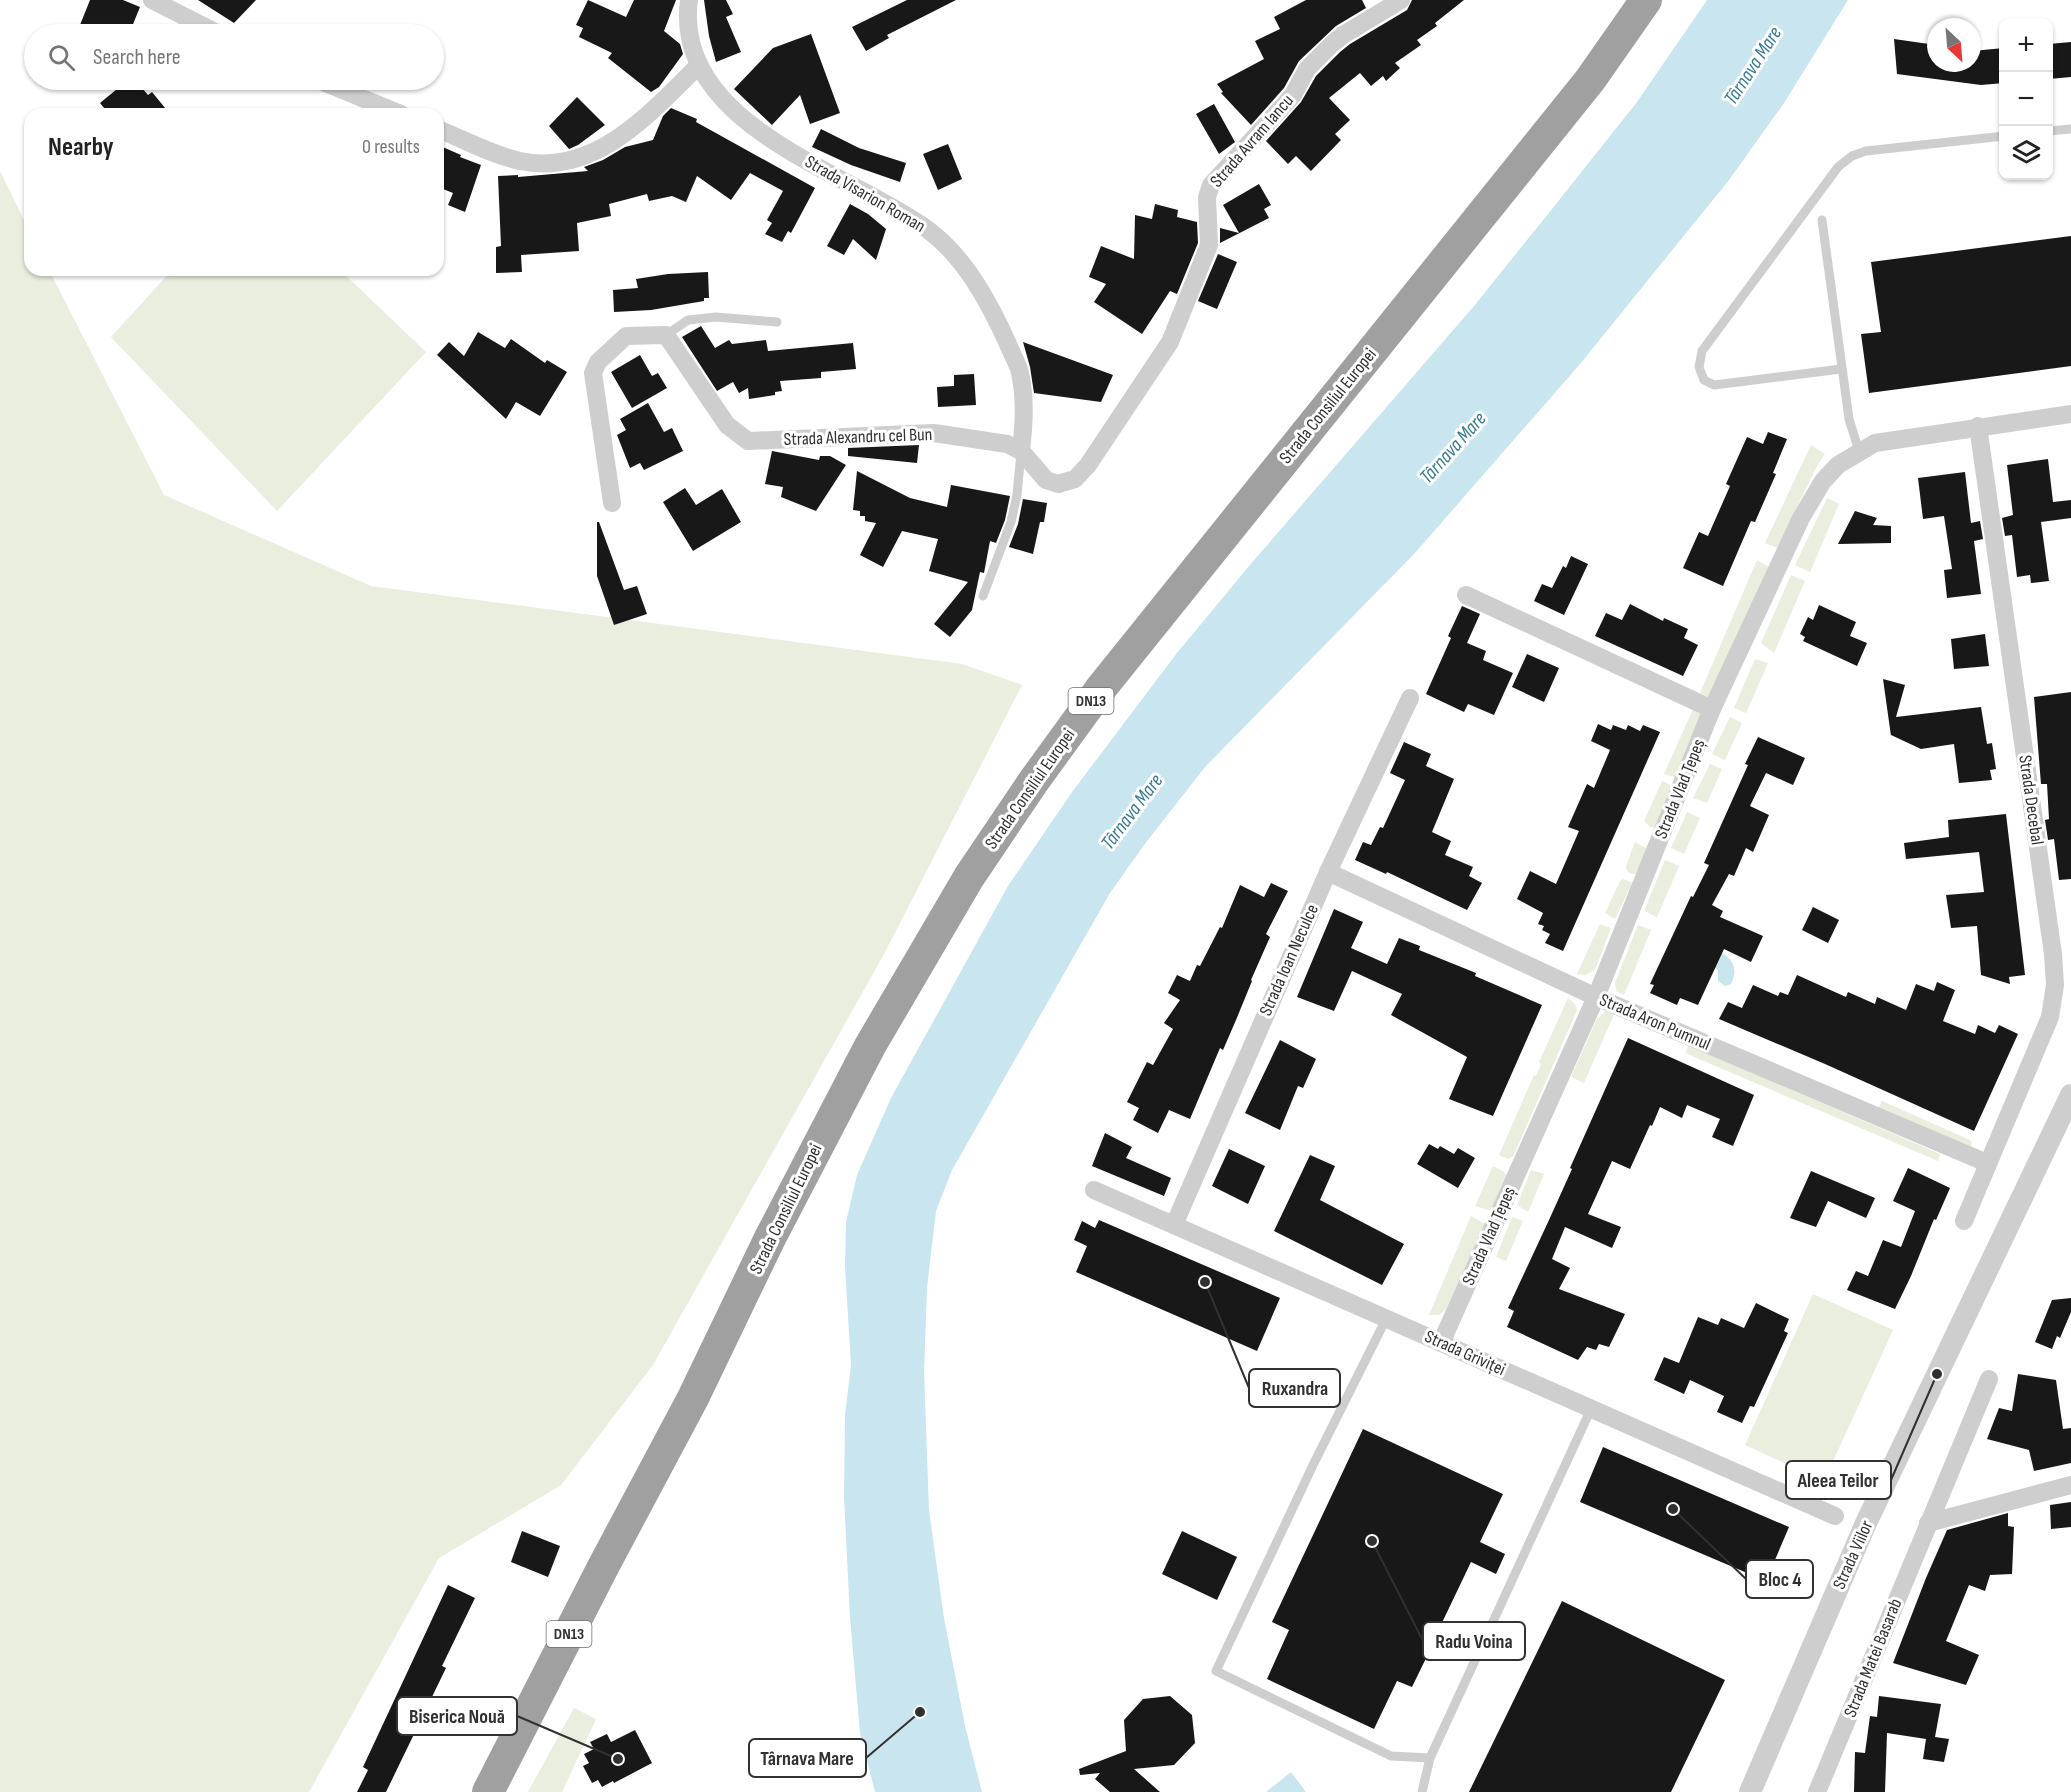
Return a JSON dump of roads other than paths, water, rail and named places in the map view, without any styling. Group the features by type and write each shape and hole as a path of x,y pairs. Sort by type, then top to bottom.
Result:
{"highway":[{"name":"Strada Consiliul Europei","path":"488,1792 693,1398 813,1152 870,1046 969,878 1033,782 1109,677 1590,80 1646,0"}],"street":[{"path":"152,0 199,24"},
{"name":"Strada Visarion Roman","path":"689,0 690,31 699,65 724,102 778,144 929,230 950,250 981,290 1018,369 1024,411 1021,451"},
{"name":"Strada Avram Iancu","path":"1021,451 1046,480 1058,484 1075,479 1088,465 1170,342 1209,245 1207,197 1211,185 1293,94 1307,69 1332,44 1401,0"},
{"path":"444,131 521,161 566,162 591,154 613,142 642,119 699,65"},
{"path":"342,90 386,108"},
{"path":"612,503 593,374 598,362 626,336 666,335"},
{"name":"Strada Alexandru cel Bun","path":"666,335 727,425 748,441 934,433 1007,444 1021,451"},
{"name":"Strada Vlad Țepeș","path":"1441,1343 1596,997 1712,709 1801,518 1823,481 1838,465 1875,443 2071,414"},
{"name":"Strada Decebal","path":"1964,1221 2050,1017 2055,985 2053,954 1978,426"},
{"path":"1466,595 1712,709"},
{"name":"Strada Ioan Neculce","path":"1174,1225 1328,872 1410,698"},
{"name":"Strada Aron Pumnul","path":"1328,872 1596,997 1987,1163"},
{"name":"Strada Viilor","path":"1750,1792 1866,1523 2071,1095"},
{"name":"Strada Griviței","path":"1094,1190 1835,1516"},
{"name":"Strada Matei Basarab","path":"1817,1792 1989,1379"},
{"path":"1928,1523 2071,1485"}],"lane":[{"path":"2053,131 2071,129"},
{"path":"1841,369 1714,385 1704,380 1699,367 1702,351 1838,167 1852,156 1866,151 1999,137"},
{"path":"1822,220 1849,419 1859,451"},
{"path":"666,335 688,320 716,317 777,322"},
{"path":"983,596 1011,522 1017,495 1021,451"},
{"path":"1386,1319 1314,1463 1216,1671 1390,1756 1430,1758"},
{"path":"1422,1792 1430,1758 1591,1409"}],"water":[{"path":"1707,0 1848,0 1784,103 1729,180 1580,364 1415,553 1205,767 1144,845 1110,893 952,1170 936,1211 927,1288 924,1372 929,1510 944,1618 965,1726 982,1792 875,1792 860,1733 850,1617 844,1497 845,1415 851,1365 845,1266 846,1222 857,1175 891,1098 1008,886 1072,792 1177,653 1249,566 1474,306 1552,209 1637,102"},
{"path":"1722,953 1734,966 1731,984 1725,986 1718,981 1718,970 1713,966"},
{"path":"1291,1772 1306,1792 1266,1792"}],"place":[{"name":"Ruxandra","path":"1205,1282"},
{"name":"Aleea Teilor","path":"1937,1374"},
{"name":"Bloc 4","path":"1673,1509"},
{"name":"Radu Voina","path":"1372,1541"},
{"name":"Târnava Mare","path":"920,1712"},
{"name":"Biserica Nouă","path":"618,1759"}]}
